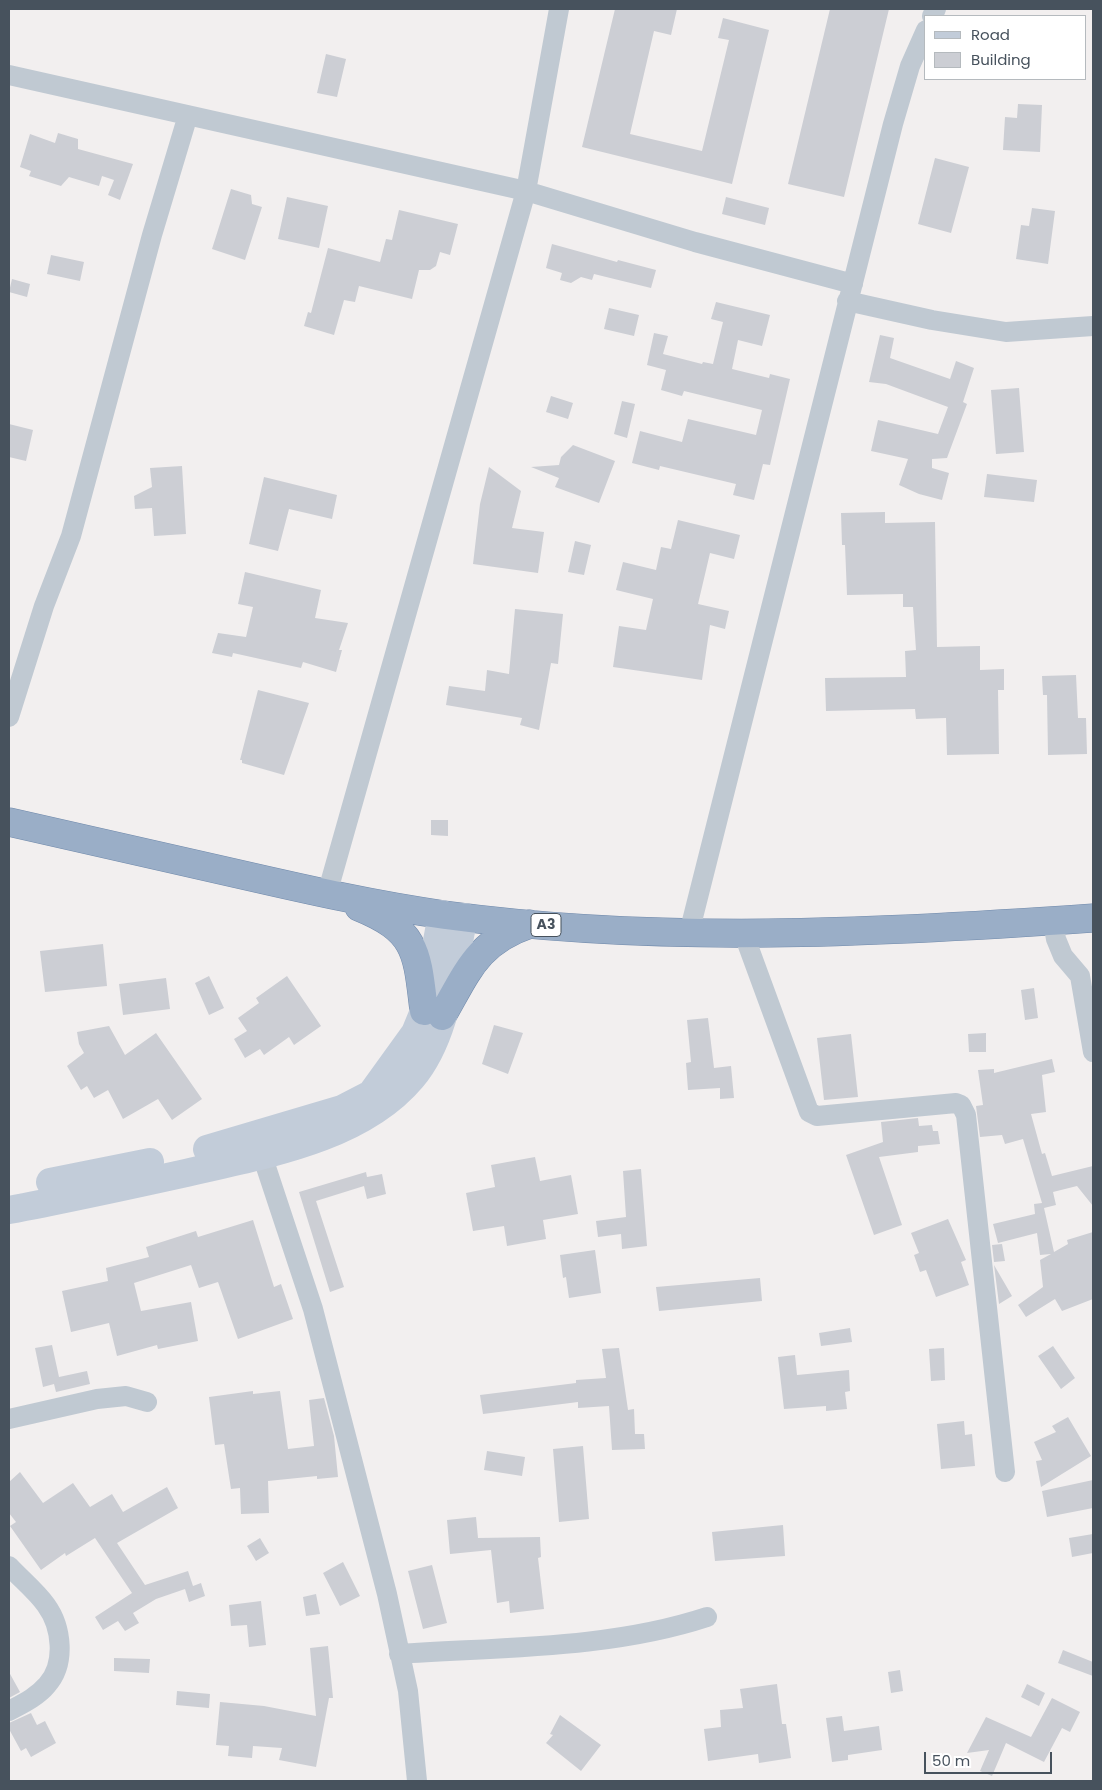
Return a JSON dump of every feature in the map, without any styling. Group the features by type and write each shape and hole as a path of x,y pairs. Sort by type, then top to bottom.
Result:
{"highway":[{"name":"A3","path":"9,822 327,894 453,916 530,924 689,933 937,929 1093,918"},
{"path":"327,894 378,915 406,935 418,962 433,1013"},
{"path":"433,1013 484,949 517,929 530,924"}],"main road":[{"path":"9,1210 96,1194 262,1155 328,1134 365,1118 388,1102 413,1077 430,1050 433,1013 453,916"},
{"path":"9,1190 84,1176 230,1144 342,1109 371,1094 414,1033 433,1013"}],"street":[{"path":"327,894 526,191 560,9"},
{"path":"689,933 893,124 910,66 924,34"},
{"path":"9,75 526,191 695,242 932,320 1006,332 1093,326"},
{"path":"9,717 44,606 71,536 152,235 188,116"},
{"path":"1053,921 1056,939 1063,956 1080,976 1093,1052"},
{"path":"743,932 809,1112 816,1116 956,1103 964,1108 1005,1472"},
{"path":"262,1155 313,1309 382,1574 408,1691 417,1781"},
{"path":"9,1419 97,1399 126,1396 147,1402"},
{"path":"9,1566 46,1605 55,1621 60,1652 56,1670 48,1685 33,1698 9,1711"},
{"path":"399,1654 582,1641 670,1629 707,1617"}],"building":[{"path":"615,9 677,9 671,35 654,31 630,134 702,151 729,40 718,38 723,18 769,30 732,184 582,147"},
{"path":"830,9 889,9 844,197 788,184"},
{"path":"326,54 346,59 337,97 317,93"},
{"path":"1018,104 1042,105 1040,152 1003,150 1005,117 1017,118"},
{"path":"58,133 78,139 78,149 133,164 120,200 108,195 114,180 102,176 99,186 69,177 61,186 29,176 31,171 20,167 30,134 55,143"},
{"path":"935,158 969,167 951,233 918,224"},
{"path":"231,189 251,195 252,204 262,207 245,260 212,249"},
{"path":"287,197 328,206 319,248 278,239"},
{"path":"726,197 769,208 765,225 722,214"},
{"path":"1032,208 1055,211 1048,264 1016,259 1021,225 1029,226"},
{"path":"399,210 458,224 450,255 440,252 436,266 430,270 419,270 412,299 359,286 355,302 344,300 334,335 304,326 308,312 311,313 328,248 380,262 386,239 392,240"},
{"path":"552,244 617,262 618,260 656,270 651,288 594,274 592,280 581,277 571,283 560,280 562,273 546,268"},
{"path":"51,255 84,262 80,281 47,274"},
{"path":"12,279 30,284 27,297 9,292"},
{"path":"716,302 770,315 762,346 738,340 732,369 769,378 770,374 790,379 770,465 763,464 754,500 733,495 736,484 660,466 659,470 632,463 640,431 682,442 688,419 756,435 762,410 684,391 682,396 661,390 666,370 647,365 654,333 668,336 663,354 702,364 703,362 713,364 723,322 711,319"},
{"path":"609,308 639,315 634,336 604,329"},
{"path":"880,335 894,338 890,358 950,379 956,361 974,368 963,402 967,404 947,458 932,459 932,468 949,473 942,500 919,494 899,485 908,459 871,451 878,420 938,434 948,407 886,384 869,382"},
{"path":"1019,388 1024,452 996,454 991,390"},
{"path":"551,396 573,403 568,419 546,412"},
{"path":"622,401 635,404 627,438 614,434"},
{"path":"9,424 33,430 26,461 9,457"},
{"path":"573,445 615,461 599,503 555,487 559,478 531,467 559,465 561,457"},
{"path":"182,466 186,534 154,536 152,508 135,509 134,496 152,487 150,468"},
{"path":"489,467 521,491 512,528 544,532 538,573 473,564 480,504"},
{"path":"987,474 1037,480 1034,502 984,497"},
{"path":"264,477 337,495 332,519 289,509 278,551 249,544"},
{"path":"885,512 885,523 935,522 937,647 980,646 980,670 1004,669 1004,690 998,690 999,754 947,755 946,718 916,719 915,709 826,711 825,678 906,677 905,651 916,650 913,607 903,607 903,594 847,595 845,545 842,545 841,513"},
{"path":"678,520 740,535 734,559 710,553 698,604 729,611 725,629 710,625 702,680 613,667 619,626 646,630 653,599 616,590 623,562 656,570 661,547 671,549"},
{"path":"575,541 591,545 584,575 568,572"},
{"path":"245,572 321,590 315,618 348,623 339,650 342,650 336,672 303,662 301,668 233,653 232,657 212,653 218,633 246,637 253,607 238,604"},
{"path":"515,609 563,614 558,664 551,663 539,730 520,725 522,718 446,705 449,686 485,691 487,670 509,674"},
{"path":"1076,675 1078,718 1086,718 1087,754 1048,755 1047,695 1043,695 1042,676"},
{"path":"258,690 309,703 284,775 242,763 242,760 240,760"},
{"path":"431,820 448,820 448,836 431,835"},
{"path":"103,944 107,986 45,992 40,951"},
{"path":"209,976 224,1008 209,1015 195,983"},
{"path":"287,976 321,1026 294,1045 289,1037 264,1055 260,1049 245,1058 234,1039 247,1031 238,1018 259,1003 256,998"},
{"path":"166,978 170,1009 123,1015 119,984"},
{"path":"1034,988 1038,1018 1025,1020 1021,990"},
{"path":"708,1018 714,1068 731,1066 734,1098 720,1099 720,1088 688,1090 686,1063 691,1062 687,1020"},
{"path":"494,1025 523,1033 508,1074 482,1064"},
{"path":"109,1026 125,1055 156,1033 202,1099 172,1120 158,1099 123,1119 108,1090 94,1098 87,1086 81,1090 67,1066 84,1053 79,1044 77,1032"},
{"path":"986,1033 986,1052 969,1052 968,1034"},
{"path":"851,1034 858,1097 824,1100 817,1038"},
{"path":"1052,1059 1055,1072 1042,1075 1046,1112 1031,1114 1042,1154 1045,1153 1052,1176 1093,1166 1093,1206 1077,1186 1053,1192 1056,1205 1044,1208 1054,1252 1068,1244 1067,1240 1093,1232 1093,1299 1062,1311 1055,1299 1026,1317 1018,1305 1043,1287 1040,1260 1051,1254 1040,1255 1037,1233 998,1243 993,1224 1035,1214 1034,1204 1042,1203 1023,1139 1005,1144 1002,1135 980,1137 976,1106 983,1105 978,1070 994,1069 994,1073"},
{"path":"918,1118 919,1126 932,1125 933,1131 938,1131 940,1144 918,1146 918,1152 879,1157 902,1225 874,1235 846,1155 883,1142 881,1122"},
{"path":"535,1157 540,1181 571,1175 578,1214 543,1220 546,1239 507,1246 504,1226 473,1231 466,1193 495,1187 491,1165"},
{"path":"641,1169 647,1246 622,1249 621,1234 598,1237 596,1221 626,1217 623,1171"},
{"path":"366,1172 367,1177 382,1174 386,1194 367,1199 364,1186 316,1201 344,1287 330,1292 299,1192"},
{"path":"948,1219 966,1260 961,1262 969,1285 936,1297 926,1270 920,1272 914,1255 919,1253 911,1233"},
{"path":"253,1220 274,1287 281,1284 293,1319 238,1339 218,1282 199,1288 191,1265 134,1283 141,1311 191,1302 198,1341 158,1349 157,1345 117,1356 109,1323 71,1332 62,1291 108,1281 106,1268 149,1257 146,1247 196,1231 198,1237"},
{"path":"1002,1244 1005,1261 994,1262 992,1245"},
{"path":"595,1250 601,1293 569,1298 566,1277 563,1278 560,1255"},
{"path":"994,1265 1012,1296 999,1304"},
{"path":"760,1278 762,1301 659,1311 656,1287"},
{"path":"850,1328 852,1342 821,1346 819,1333"},
{"path":"52,1345 59,1377 87,1371 90,1384 56,1392 54,1384 43,1387 35,1348"},
{"path":"1053,1346 1075,1378 1061,1389 1038,1356"},
{"path":"619,1348 628,1410 634,1409 635,1434 644,1434 645,1449 612,1450 609,1406 578,1408 578,1402 483,1414 480,1395 576,1383 576,1380 606,1378 602,1349"},
{"path":"944,1348 945,1380 931,1381 929,1349"},
{"path":"795,1355 797,1375 849,1370 850,1391 845,1392 847,1409 826,1411 826,1406 784,1409 778,1357"},
{"path":"253,1391 253,1394 280,1391 288,1449 314,1446 309,1400 324,1398 334,1436 338,1477 317,1479 317,1476 268,1481 269,1513 241,1514 240,1488 231,1489 224,1444 215,1445 209,1397"},
{"path":"1068,1417 1091,1456 1041,1487 1036,1461 1042,1460 1034,1442 1056,1432 1052,1426"},
{"path":"964,1421 965,1435 972,1434 975,1466 941,1469 937,1424"},
{"path":"583,1446 589,1519 559,1522 553,1449"},
{"path":"487,1451 525,1457 522,1476 484,1470"},
{"path":"20,1472 43,1503 73,1483 90,1507 112,1494 123,1512 167,1487 178,1508 117,1543 145,1585 188,1571 193,1586 201,1583 205,1596 189,1602 185,1589 156,1599 133,1613 139,1623 125,1631 118,1621 103,1630 95,1617 132,1593 95,1538 66,1556 65,1553 41,1570 10,1526 16,1522 9,1513 9,1482"},
{"path":"1093,1480 1093,1508 1047,1517 1042,1491"},
{"path":"476,1517 478,1538 540,1537 541,1557 538,1558 544,1609 510,1613 509,1601 497,1603 491,1550 450,1554 447,1520"},
{"path":"783,1525 785,1556 715,1561 712,1532"},
{"path":"1093,1534 1093,1553 1072,1557 1069,1538"},
{"path":"260,1538 269,1553 256,1561 247,1546"},
{"path":"343,1562 360,1596 340,1606 323,1573"},
{"path":"432,1565 447,1623 423,1629 408,1571"},
{"path":"316,1594 320,1614 306,1616 303,1597"},
{"path":"261,1601 266,1645 249,1647 247,1625 231,1626 229,1605"},
{"path":"328,1646 333,1698 329,1698 316,1767 279,1760 282,1748 253,1746 252,1758 228,1756 229,1746 216,1745 220,1702 264,1706 316,1716 310,1648"},
{"path":"1063,1650 1093,1662 1093,1676 1058,1663"},
{"path":"114,1658 150,1659 149,1673 114,1671"},
{"path":"900,1670 903,1691 891,1693 888,1672"},
{"path":"9,1672 20,1692 9,1698"},
{"path":"777,1684 782,1724 786,1724 791,1758 759,1763 758,1754 708,1761 704,1729 721,1727 720,1710 743,1708 740,1689"},
{"path":"1027,1684 1045,1693 1039,1706 1021,1697"},
{"path":"177,1691 210,1694 209,1708 176,1705"},
{"path":"1052,1698 1080,1712 1070,1732 1062,1728 1044,1762 1006,1743 992,1776 980,1771 989,1750 967,1753 986,1717 1031,1737"},
{"path":"31,1713 37,1725 45,1721 56,1743 31,1757 26,1748 21,1751 9,1729 9,1723"},
{"path":"560,1715 601,1745 581,1771 546,1743 553,1735 550,1734"},
{"path":"842,1716 844,1731 879,1726 882,1750 848,1755 848,1760 832,1762 826,1718"}]}
